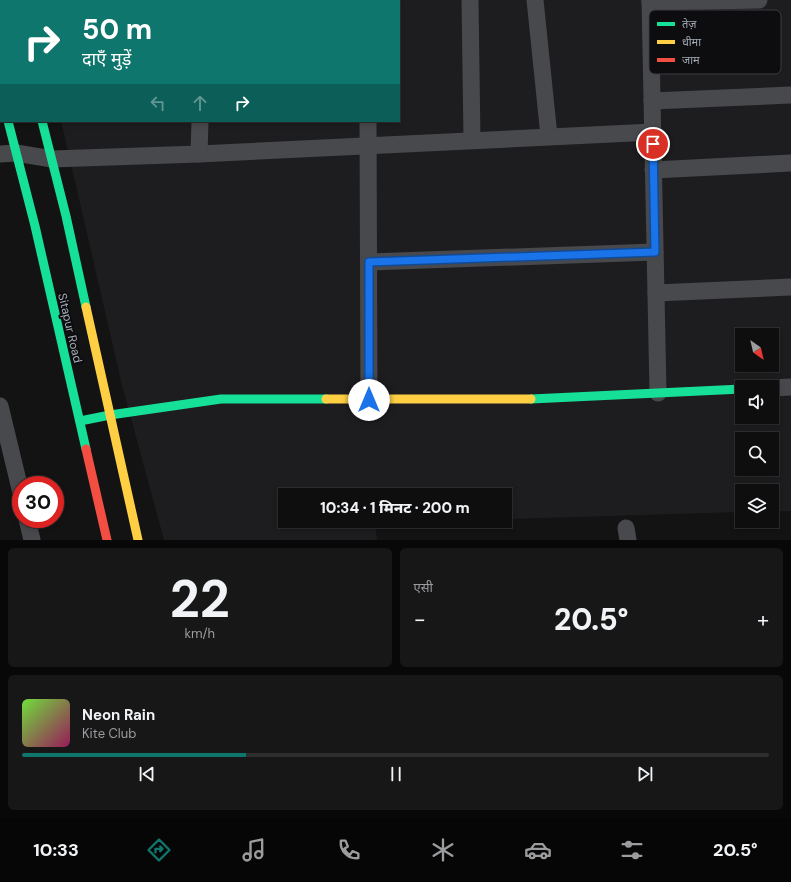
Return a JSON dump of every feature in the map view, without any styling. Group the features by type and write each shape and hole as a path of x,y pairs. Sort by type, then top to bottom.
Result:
{"main road":[{"name":"Sitapur Road","path":"8,122 8,153 35,226 107,540"},
{"name":"Sitapur Road","path":"42,122 66,216 138,540"},
{"path":"80,421 110,415 221,399 510,400 735,390"}],"street":[{"path":"470,0 472,140"},
{"path":"535,0 549,136"},
{"path":"650,1 759,0"},
{"path":"651,74 658,393"},
{"path":"652,101 791,95"},
{"path":"200,122 200,154"},
{"path":"368,122 369,400"},
{"path":"8,153 52,159 200,154 652,132"},
{"path":"653,170 791,163"},
{"path":"369,262 655,252"},
{"path":"656,293 791,287"},
{"path":"779,388 791,387"},
{"path":"0,406 17,476"},
{"path":"29,528 32,540"}],"shaded area":[{"path":"400,0 791,0 791,511 779,511 779,484 735,484 735,512 512,519 512,488 278,488 278,528 376,528 377,540 164,540 122,385 61,122 400,122"}],"traffic: fast":[{"path":"8,122 35,226 86,449"},
{"path":"42,122 66,216 86,307"},
{"path":"531,399 735,389"},
{"path":"80,421 110,415 221,399 326,399"}],"traffic: slow":[{"path":"86,307 138,540"},
{"path":"326,399 531,399"}],"traffic: jam":[{"path":"86,449 107,540"}],"route":[{"path":"369,400 369,262 655,252 653,144"}]}
